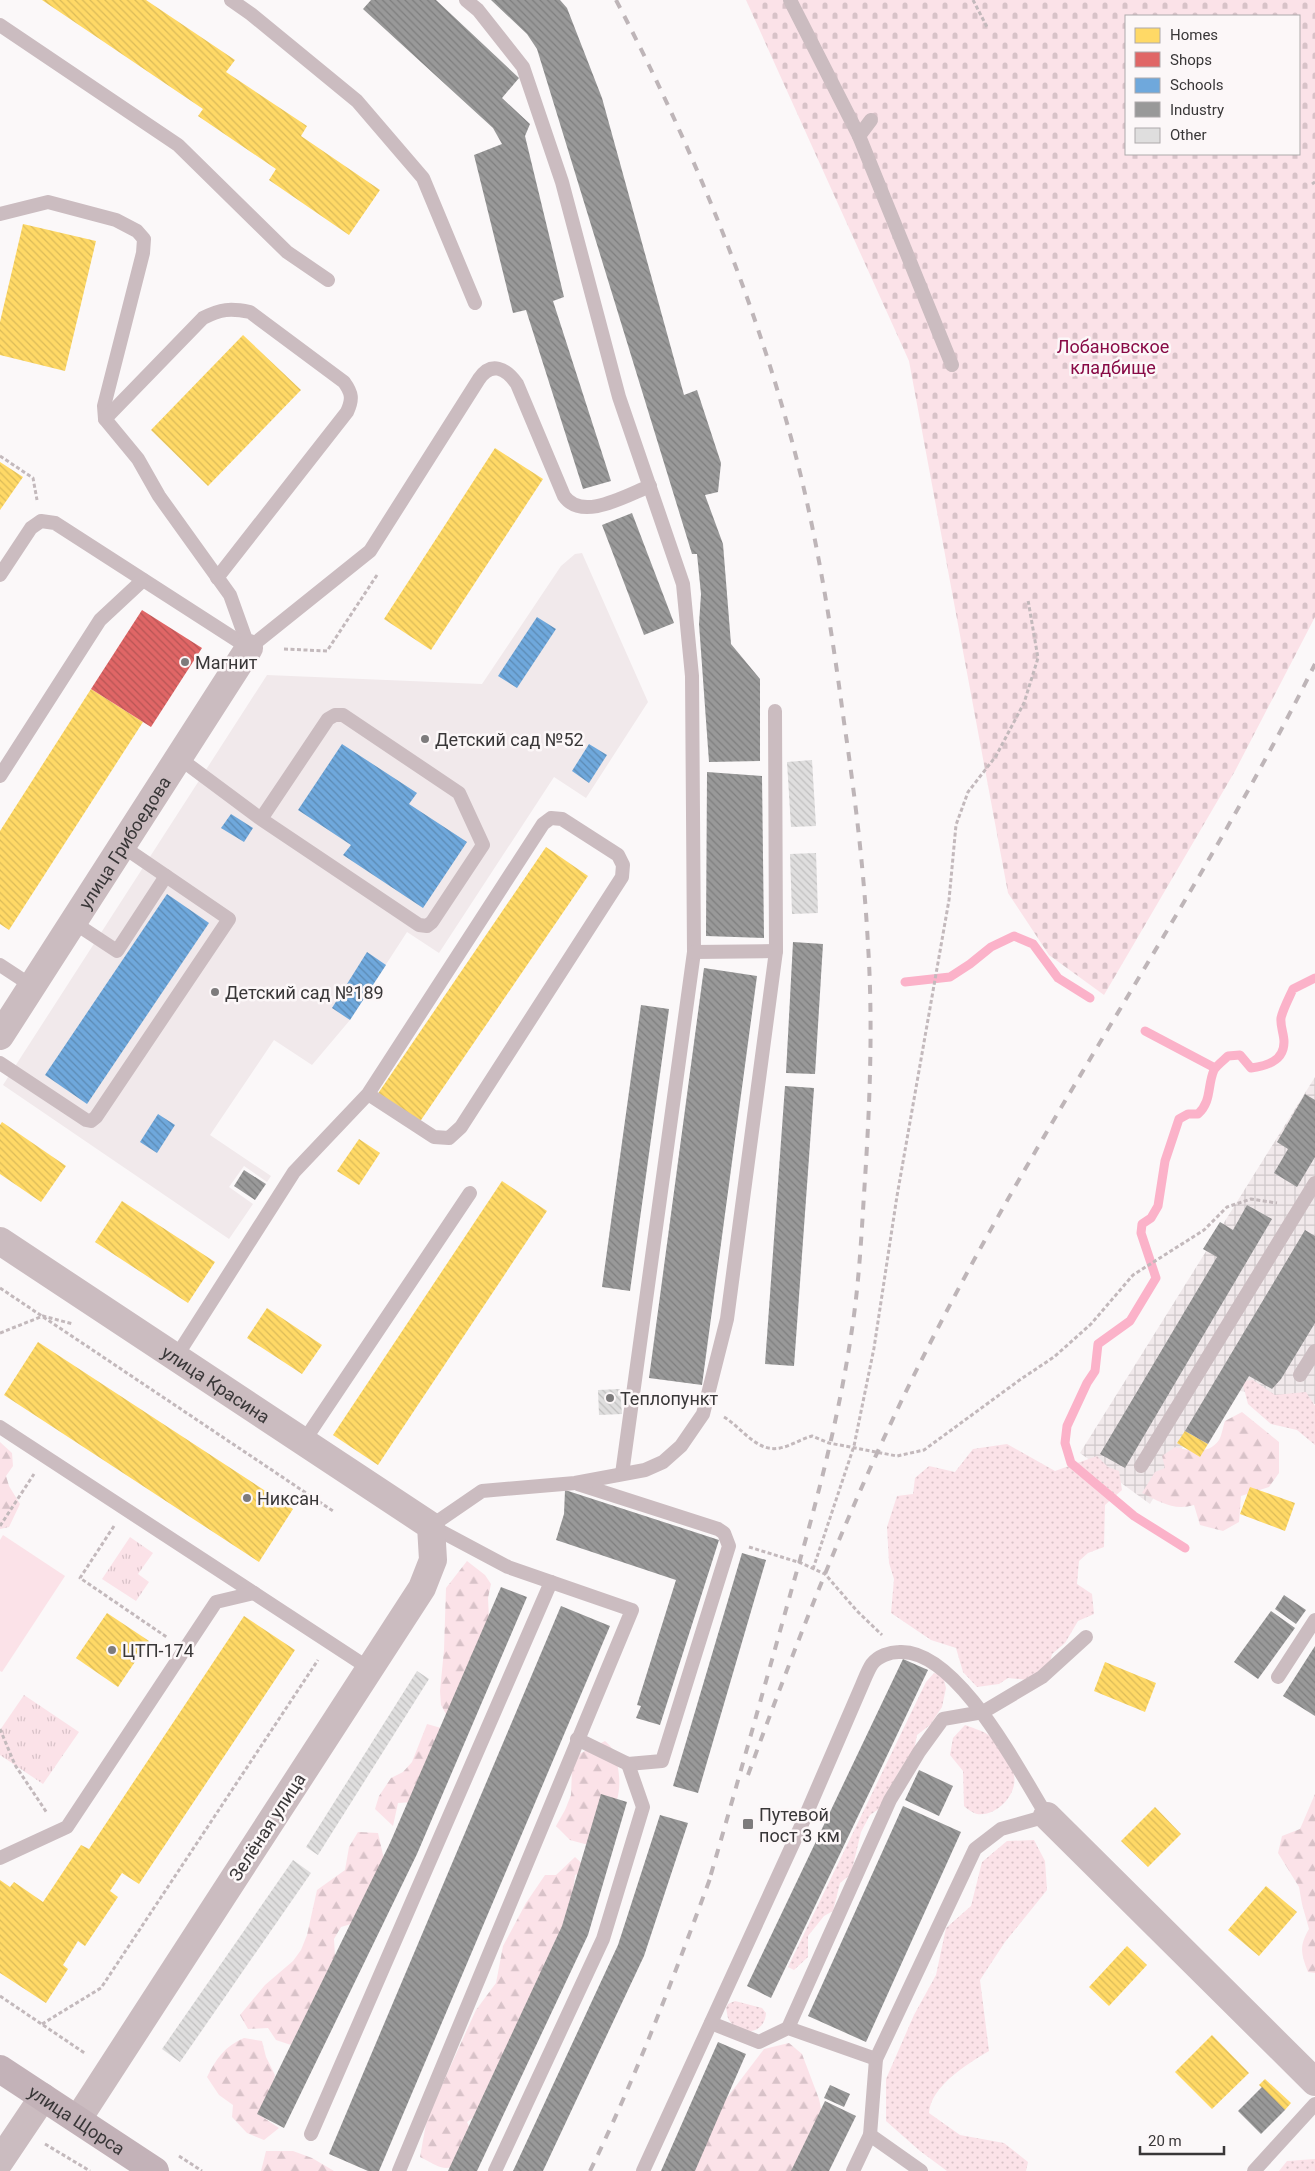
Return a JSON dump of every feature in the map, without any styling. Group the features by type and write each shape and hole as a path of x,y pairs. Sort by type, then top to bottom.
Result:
{"main road":[{"name":"улица Щорса","path":"0,2069 155,2171"}],"street":[{"name":"улица Грибоедова","path":"0,1036 249,648"},
{"name":"улица Красина","path":"0,1241 431,1526"},
{"name":"Зелёная улица","path":"78,2120 422,1588 433,1560 431,1526"},
{"path":"1047,1816 1315,2082"},
{"path":"0,2161 43,2097"}],"lane":[{"path":"231,0 251,14 357,101 422,178 475,303"},
{"path":"466,0 478,10 523,67 562,182 619,397 683,584 692,676 694,952 622,1474"},
{"path":"790,0 859,136 952,364"},
{"path":"0,25 178,145 287,252 328,280"},
{"path":"859,136 872,120"},
{"path":"0,214 48,202 116,220 137,231 144,239 143,254 104,406 105,419 138,458 159,496 230,595 249,648"},
{"path":"105,419 203,318 217,311 232,309 250,312 344,382 350,390 352,401 347,412 217,578"},
{"path":"249,648 370,551 479,379 484,372 491,369 507,372 517,384 569,502 585,508 596,507 650,486"},
{"path":"0,574 31,528 41,521 55,523 249,648"},
{"path":"0,776 100,620 143,580"},
{"path":"399,2171 632,1610 508,1567 431,1526 482,1491 575,1483 645,1470 663,1462 681,1446 703,1414 727,1319 776,951 775,711"},
{"path":"178,758 261,820 419,925 426,926 432,922 483,845 459,793 343,715 335,714 328,719 261,820"},
{"path":"176,1357 294,1172 368,1094 542,824 551,818 562,819 618,855 624,865 622,877 461,1127 449,1138 434,1137 368,1094"},
{"path":"0,1063 86,1120 91,1121 96,1117 230,919 122,846"},
{"path":"73,922 117,950 166,876"},
{"path":"694,952 776,951"},
{"path":"0,965 32,986"},
{"path":"1141,1466 1309,1205 1315,1183"},
{"path":"304,1441 470,1193"},
{"path":"1300,1375 1315,1350"},
{"path":"0,1427 370,1668"},
{"path":"575,1483 718,1529 724,1533 728,1540 728,1552 662,1761 628,1764 577,1739"},
{"path":"311,2134 551,1582"},
{"path":"0,1858 67,1826 216,1602 254,1593"},
{"path":"1278,1677 1315,1620"},
{"path":"711,2023 759,2042 788,2028 890,1800 919,1752 943,1719 983,1712 1042,1677 1086,1637"},
{"path":"643,2171 802,1824 873,1663 890,1652 905,1651 931,1660 983,1712 1047,1816 1001,1829 975,1849 876,2059 870,2135 853,2171"},
{"path":"495,2171 603,1939 643,1807 628,1764"},
{"path":"788,2028 876,2059"},
{"path":"1254,2171 1315,2104"},
{"path":"870,2135 921,2171"}],"path":[{"path":"973,0 988,27"},
{"path":"0,456 33,478 41,521"},
{"path":"280,648 327,651 380,570"},
{"path":"813,1569 854,1446 874,1348 897,1196 949,900 956,825 968,792 996,756 1024,703 1038,658 1028,600"},
{"path":"703,1414 723,1416 734,1423 754,1442 766,1447 780,1448 812,1436 829,1442 897,1456 924,1450 1020,1379 1054,1357 1091,1324 1133,1275 1204,1230 1227,1207 1251,1199 1309,1205"},
{"path":"0,1288 333,1511"},
{"path":"0,1526 45,1456"},
{"path":"126,1509 80,1578 185,1650"},
{"path":"728,1540 801,1562 825,1574 857,1611 898,1652"},
{"path":"42,2024 101,1988 330,1642"},
{"path":"0,1729 15,1765 58,1831"},
{"path":"0,1996 110,2070"}],"shaded area":[{"path":"582,553 648,702 586,798 554,777 439,953 407,932 350,1020 312,1065 274,1040 210,1135 271,1176 267,1182 244,1166 229,1187 253,1204 229,1239 3,1085 267,675 482,684 561,566 575,554"},
{"path":"1315,1077 1315,1404 1217,1387 1150,1504 1080,1453"}],"green space":[{"name":"Лобановское кладбище","path":"746,0 1315,0 1315,617 1235,771 1104,995 1049,955 1008,893 909,361"},
{"path":"1253,1380 1275,1395 1306,1392 1315,1406 1315,1445 1297,1430 1271,1424 1248,1404 1242,1381"},
{"path":"1242,1412 1279,1442 1279,1473 1269,1487 1241,1496 1239,1522 1223,1531 1200,1525 1194,1505 1187,1507 1174,1506 1142,1493 1155,1472 1165,1468 1162,1456 1175,1447 1198,1451 1210,1448 1219,1440 1225,1421"},
{"path":"0,1442 12,1453 13,1466 6,1476 9,1486 20,1504 9,1527 0,1529"},
{"path":"1007,1444 1055,1471 1097,1456 1108,1467 1119,1471 1122,1490 1105,1505 1104,1547 1088,1553 1079,1561 1077,1584 1092,1594 1094,1614 1078,1621 1065,1643 1052,1654 1047,1676 1028,1680 1008,1678 999,1684 977,1687 963,1672 956,1648 931,1640 891,1613 894,1579 889,1563 887,1527 897,1496 913,1494 915,1478 929,1466 955,1472 973,1449"},
{"path":"3,1535 65,1576 2,1672 0,1671 0,1540"},
{"path":"130,1537 153,1553 138,1574 149,1582 136,1601 102,1579"},
{"path":"467,1561 485,1575 491,1584 488,1598 489,1618 447,1716 441,1705 440,1691 444,1650 446,1588"},
{"path":"934,1673 943,1676 946,1688 942,1707 930,1725 917,1735 914,1750 898,1773 883,1806 870,1815 861,1832 851,1874 840,1883 833,1911 824,1916 808,1936 808,1957 794,1970 788,1967 926,1682"},
{"path":"24,1695 79,1732 43,1784 0,1755 0,1730"},
{"path":"427,1724 441,1728 412,1802 398,1803 393,1826 375,1809 379,1796 391,1778 403,1772 412,1762"},
{"path":"965,1725 987,1734 998,1746 1013,1771 1013,1790 1004,1803 992,1812 977,1814 964,1806 963,1771 950,1755 953,1738"},
{"path":"605,1741 616,1756 619,1791 614,1809 592,1846 570,1840 556,1826 571,1795 572,1770 579,1754"},
{"path":"1315,1794 1315,1973 1308,1972 1302,1950 1302,1945 1309,1929 1299,1887 1278,1853 1282,1836 1300,1829"},
{"path":"358,1832 378,1833 384,1859 364,1920 341,1927 334,1939 335,1957 291,2045 276,2040 268,2028 248,2029 240,2015 265,1985 293,1961 301,1950 307,1935 317,1890 345,1870 349,1847"},
{"path":"1034,1840 1045,1861 1047,1890 1005,1942 980,1980 989,2051 961,2069 943,2085 931,2103 929,2113 960,2135 1004,2143 1028,2162 1026,2171 947,2171 920,2151 886,2121 886,2079 914,2015 936,1975 946,1928 971,1906 982,1862 1007,1841"},
{"path":"575,1857 589,1870 575,1875 572,1904 492,2105 467,2122 475,2139 472,2160 449,2168 435,2165 420,2157 427,2118 476,2010 496,1983 503,1946 526,1903 545,1875 556,1875"},
{"path":"735,2001 762,2008 766,2013 765,2020 757,2029 745,2031 739,2029 728,2019 726,2008 728,2004"},
{"path":"244,2038 262,2041 266,2057 275,2075 270,2095 258,2114 279,2128 264,2140 247,2133 232,2117 233,2105 219,2095 207,2077 222,2054 231,2045"},
{"path":"789,2043 802,2054 819,2099 822,2113 795,2171 691,2171 723,2103 764,2049"},
{"path":"266,2151 293,2151 312,2158 334,2171 261,2171"},
{"path":"1315,2159 1315,2171 1279,2171 1287,2161"}],"building: Homes":[{"path":"42,0 146,0 235,60 226,72 307,126 301,136 380,190 349,235 269,180 276,169 198,116 203,109"},
{"path":"23,224 96,241 65,371 0,355 0,322"},
{"path":"243,335 301,390 208,486 151,430"},
{"path":"495,448 543,479 431,650 384,619"},
{"path":"0,462 23,477 0,510"},
{"path":"91,689 143,722 9,930 0,924 0,831"},
{"path":"546,847 588,876 419,1123 377,1095"},
{"path":"2,1122 66,1166 41,1202 0,1174 0,1125"},
{"path":"359,1139 380,1153 359,1185 337,1171"},
{"path":"502,1181 547,1211 378,1465 333,1435"},
{"path":"122,1201 215,1262 188,1303 95,1242"},
{"path":"267,1308 322,1345 302,1374 247,1338"},
{"path":"38,1342 293,1509 259,1562 4,1395"},
{"path":"1185,1431 1208,1444 1200,1457 1177,1443"},
{"path":"1250,1487 1295,1503 1285,1531 1240,1514"},
{"name":"ЦТП-174","path":"107,1613 149,1641 118,1687 76,1658"},
{"path":"244,1616 295,1650 139,1884 122,1873 110,1891 118,1897 85,1946 78,1941 63,1965 68,1969 46,2003 0,1973 0,1880 10,1887 14,1882 43,1902 81,1845 89,1849"},
{"path":"1105,1662 1156,1683 1145,1712 1094,1691"},
{"path":"1155,1807 1181,1834 1148,1867 1121,1841"},
{"path":"1266,1886 1297,1912 1259,1956 1228,1930"},
{"path":"1127,1946 1147,1965 1109,2006 1089,1987"},
{"path":"1212,2035 1249,2073 1212,2109 1175,2072"},
{"path":"1265,2079 1291,2103 1285,2110 1259,2085"}],"building: Shops":[{"path":"142,610 202,648 151,727 91,689"}],"building: Schools":[{"path":"537,617 556,629 517,688 498,676"},
{"name":"Детский сад №52","path":"342,744 417,793 409,804 467,842 423,908 343,855 351,845 298,810"},
{"path":"589,744 607,755 589,783 572,771"},
{"path":"231,814 253,828 244,842 221,828"},
{"name":"Детский сад №189","path":"167,894 209,923 87,1104 45,1075"},
{"path":"367,952 386,965 350,1020 332,1008"},
{"path":"158,1114 175,1125 157,1153 140,1142"}],"building: Industry":[{"path":"371,0 436,0 519,78 502,98 530,124 525,136 564,297 553,301 611,481 583,489 526,310 513,313 474,155 502,144 493,128 363,9"},
{"path":"491,0 560,0 567,8 602,98 684,395 697,390 721,463 718,492 705,495 723,544 731,644 760,679 760,761 709,762 699,624 701,594 697,554 692,554 537,49 527,34"},
{"path":"632,513 674,623 644,635 602,525"},
{"path":"707,772 762,776 764,938 706,936"},
{"path":"793,942 823,944 815,1074 786,1073"},
{"path":"704,968 757,976 702,1385 649,1378"},
{"path":"641,1005 669,1009 630,1291 602,1287"},
{"path":"785,1086 814,1088 794,1366 765,1364"},
{"path":"1305,1094 1315,1100 1315,1157 1297,1187 1274,1173 1288,1149 1277,1142"},
{"path":"244,1170 266,1184 255,1200 234,1186"},
{"path":"1247,1205 1272,1219 1125,1468 1100,1454 1217,1257 1203,1249 1220,1222 1233,1230"},
{"path":"1305,1230 1315,1236 1315,1323 1281,1379 1272,1389 1249,1376 1208,1444 1185,1431"},
{"path":"565,1490 719,1540 660,1725 636,1718 641,1706 637,1705 676,1580 556,1540 564,1514"},
{"path":"742,1553 766,1560 698,1793 673,1786"},
{"path":"501,1587 527,1597 417,1854 284,2128 257,2114 390,1843"},
{"path":"1284,1595 1306,1610 1296,1624 1275,1609"},
{"path":"561,1606 610,1626 379,2171 368,2171 329,2154"},
{"path":"1271,1611 1295,1628 1258,1679 1234,1662"},
{"path":"1315,1646 1315,1716 1283,1696"},
{"path":"903,1659 928,1670 771,1998 747,1986"},
{"path":"919,1770 953,1786 939,1816 905,1800"},
{"path":"601,1794 627,1802 588,1935 477,2171 448,2171 562,1926"},
{"path":"903,1806 961,1832 866,2042 808,2016"},
{"path":"660,1815 688,1823 644,1956 543,2171 513,2171 618,1945"},
{"path":"718,2042 746,2054 695,2171 661,2171"},
{"path":"830,2085 850,2094 844,2107 824,2098"},
{"path":"1262,2087 1285,2110 1261,2134 1238,2111"},
{"path":"825,2101 856,2116 829,2171 791,2171"}],"building: Other":[{"path":"812,760 816,826 791,827 787,762"},
{"path":"816,853 818,913 792,914 790,854"},
{"name":"Теплопункт","path":"620,1389 622,1414 599,1415 598,1390"},
{"path":"417,1671 429,1679 318,1855 306,1847"},
{"path":"293,1860 311,1873 180,2062 162,2049"}],"waterway":[{"path":"905,982 950,977 991,947 1014,936 1033,944 1058,978 1090,998"},
{"path":"1185,1548 1134,1516 1071,1463 1065,1443 1067,1426 1087,1383 1095,1371 1098,1344 1130,1321 1156,1278 1141,1233 1142,1224 1151,1218 1158,1206 1165,1161 1179,1119 1188,1114 1198,1114 1202,1109 1207,1099 1214,1070 1228,1056 1240,1055 1251,1068 1263,1066 1278,1058 1283,1048 1284,1039 1281,1018 1293,989 1315,978"},
{"path":"1145,1031 1215,1068"}],"railway":[{"path":"616,0 668,105 715,212 756,322 790,434 808,505 834,649 862,861 870,974 871,1032 867,1150 858,1281 849,1349 829,1449 812,1515 709,1881"},
{"path":"748,1775 836,1546 886,1434 940,1324 1032,1158 1225,831 1315,664"},
{"path":"590,2171 639,2062 711,1876"}],"place":[{"name":"Магнит","path":"185,662"},
{"name":"Детский сад №52","path":"425,739"},
{"name":"Детский сад №189","path":"215,992"},
{"name":"Теплопункт","path":"610,1398"},
{"name":"Никсан","path":"247,1498"},
{"name":"ЦТП-174","path":"112,1650"},
{"name":"Путевой пост 3 км","path":"748,1824"}]}
